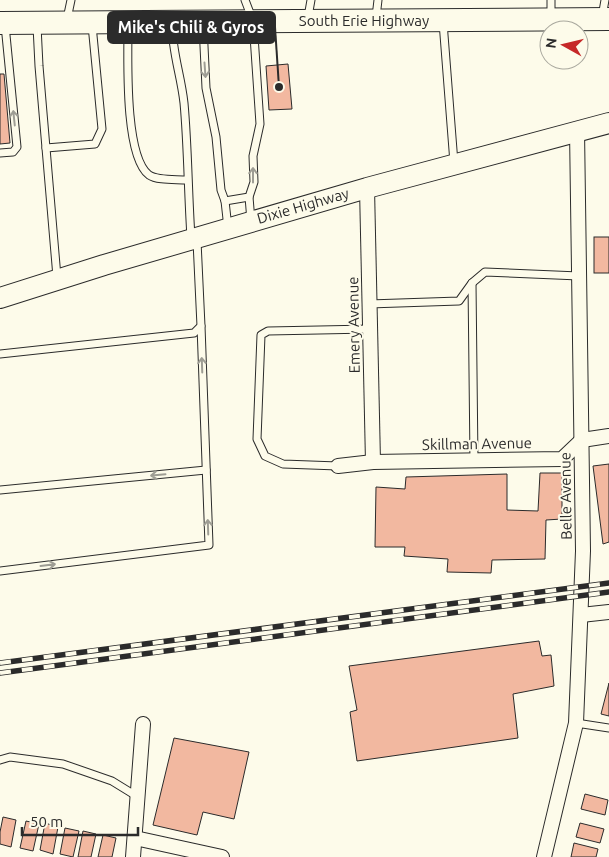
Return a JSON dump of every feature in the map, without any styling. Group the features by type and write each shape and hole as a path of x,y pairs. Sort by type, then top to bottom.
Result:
{"main road":[{"name":"South Erie Highway","path":"2,23 253,22 309,10 377,10 443,20 551,10 605,12"}],"street":[{"name":"Dixie Highway","path":"0,298 228,228 367,188 577,130 609,123"},
{"name":"Belle Avenue","path":"544,857 576,723 581,615 583,551 577,130"},
{"name":"Emery Avenue","path":"367,188 373,462"},
{"path":"582,440 609,436"},
{"name":"Skillman Avenue","path":"338,466 373,462 562,459 582,440"},
{"path":"581,615 609,612"},
{"path":"133,857 143,724"},
{"path":"135,838 222,857"}],"lane":[{"path":"66,23 71,0"},
{"path":"245,0 253,22 260,124 253,156 254,182 250,197 252,222"},
{"path":"443,20 454,164"},
{"path":"46,148 95,144 102,129 92,22"},
{"path":"128,22 128,82 132,134 136,154 150,176 187,180"},
{"path":"0,571 209,545 201,326 187,180 185,116 182,86 172,44 172,22"},
{"path":"203,22 206,88 216,137 221,190 225,201 228,228"},
{"path":"0,153 13,152 17,147 2,23"},
{"path":"37,23 39,66 58,280"},
{"path":"225,201 250,197"},
{"path":"370,304 460,301 472,283 485,272 579,276"},
{"path":"472,283 474,461"},
{"path":"0,354 194,333 201,326"},
{"path":"338,466 283,464 265,456 257,439 261,335 268,331 370,329"},
{"path":"0,490 206,470"},
{"path":"576,723 609,728"},
{"path":"0,760 10,757 63,764 112,781 138,796"}],"building":[{"path":"288,64 292,109 269,110 266,66"},
{"path":"0,74 4,74 10,143 0,144"},
{"path":"594,237 609,237 609,273 594,273"},
{"path":"609,464 609,542 603,544 593,466"},
{"path":"540,473 562,473 562,519 546,520 545,559 492,560 491,573 447,572 448,559 404,556 405,547 375,547 376,487 405,489 406,477 507,474 507,510 538,511"},
{"path":"539,641 542,656 551,655 554,686 513,694 518,738 357,761 350,712 357,710 349,666"},
{"path":"609,683 609,716 601,714"},
{"path":"174,738 249,752 234,819 203,812 197,835 153,825"},
{"path":"585,794 608,800 605,815 581,809"},
{"path":"3,817 16,820 11,847 0,844"},
{"path":"26,821 39,824 33,851 20,848"},
{"path":"45,823 58,827 53,854 40,850"},
{"path":"580,823 604,829 600,843 576,837"},
{"path":"65,828 79,831 73,857 60,854"},
{"path":"83,831 96,834 91,857 78,857"},
{"path":"103,835 116,838 112,857 98,857"},
{"path":"574,843 598,849 596,857 571,857"}],"railway":[{"path":"0,663 609,583"},
{"path":"0,673 609,592"}],"place":[{"name":"Mike's Chili & Gyros","path":"279,87"}]}
